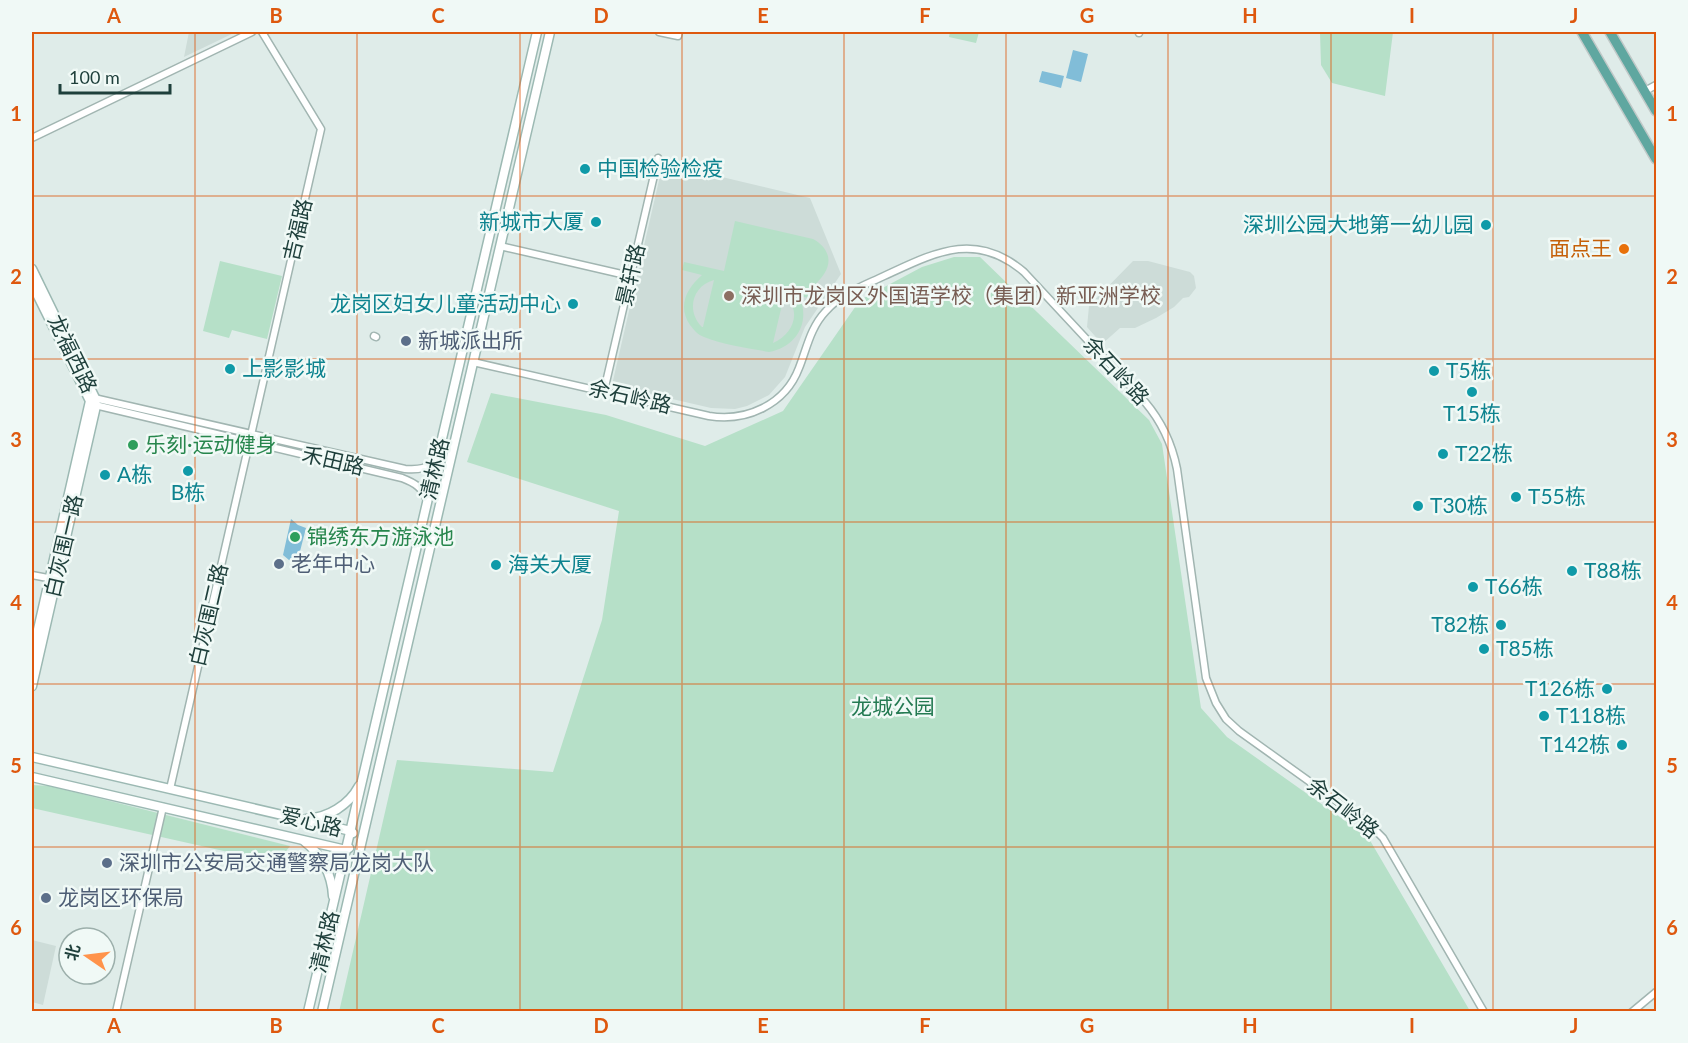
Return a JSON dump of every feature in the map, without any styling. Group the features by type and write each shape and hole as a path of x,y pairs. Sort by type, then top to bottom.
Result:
{"main road":[{"name":"清林路","path":"309,1011 537,32"},
{"name":"清林路","path":"322,1011 550,32"},
{"path":"1582,32 1656,159"},
{"path":"1610,32 1656,111"},
{"name":"龙福西路","path":"32,269 94,402"},
{"name":"龙福西路","path":"32,284 94,402"},
{"name":"白灰围一路","path":"32,686 53,580 94,402"},
{"name":"白灰围一路","path":"32,656 53,580"},
{"name":"爱心路","path":"32,757 351,831 361,843 346,849 32,777"},
{"path":"302,820 322,816 345,803 355,792 363,777"},
{"path":"301,839 318,854 327,869 333,889 333,907"}],"street":[{"path":"32,138 252,32"},
{"name":"吉福路","path":"249,442 321,129 262,32"},
{"path":"660,32 678,36 679,32"},
{"path":"1645,91 1656,85"},
{"name":"景轩路","path":"604,391 658,158"},
{"path":"500,246 630,276"},
{"name":"余石岭路","path":"473,362 709,416 727,418 745,415 762,409 784,392 798,369 808,339 816,324 827,310 847,293 948,249 984,250 1001,256 1017,266 1146,402 1168,438 1177,469 1206,678 1221,711 1239,731 1370,825 1383,838 1484,1011"},
{"name":"禾田路","path":"94,402 250,434 405,470 423,469 437,458"},
{"name":"禾田路","path":"94,402 402,478 419,486 427,501"},
{"name":"白灰围二路","path":"170,789 249,442"},
{"path":"32,575 53,580"},
{"path":"116,1011 163,807"},
{"path":"1632,1011 1656,993"}],"shaded area":[{"path":"189,32 236,32 184,57"},
{"name":"深圳市龙岗区外国语学校（集团）新亚洲学校","path":"663,163 810,198 841,274 805,327 785,377 769,395 747,406 735,409 711,408 612,385"},
{"path":"1133,261 1148,261 1190,272 1194,276 1196,288 1189,297 1183,298 1174,307 1156,318 1135,328 1120,328 1102,344 1087,327 1089,306"},
{"path":"32,940 56,946 43,1005 32,1002"}],"green space":[{"path":"950,32 979,32 976,43 949,37"},
{"path":"1320,32 1393,32 1385,96 1332,83 1321,65"},
{"path":"735,221 813,239 822,245 828,258 827,268 813,290 823,292 821,300 799,296 803,315 799,332 787,345 769,352 711,340 700,335 686,318 684,304 688,292 702,275 682,270 684,262 724,271","holes":["714,280 703,327 702,327 694,314 694,300 696,293","784,296 793,308 793,322 786,334 773,343"]},
{"name":"龙城公园","path":"954,257 980,257 1149,420 1162,444 1201,708 1227,737 1368,837 1470,1011 339,1012 397,760 553,772 602,620 619,511 467,462 491,393 606,415 705,446 783,411 860,300 922,267"},
{"path":"220,261 282,276 267,339 232,330 229,338 203,331"},
{"path":"32,785 50,786 290,846 277,863 32,808"}],"water":[{"path":"1073,50 1088,54 1081,82 1066,78"},
{"path":"1042,71 1064,76 1061,88 1039,82"},
{"name":"锦绣东方游泳池","path":"291,519 306,528 297,563 283,555"}],"place":[{"name":"中国检验检疫","path":"585,169"},
{"name":"新城市大厦","path":"596,222"},
{"name":"深圳公园大地第一幼儿园","path":"1486,225"},
{"name":"面点王","path":"1624,249"},
{"name":"深圳市龙岗区外国语学校（集团）新亚洲学校","path":"729,296"},
{"name":"龙岗区妇女儿童活动中心","path":"573,304"},
{"name":"新城派出所","path":"406,341"},
{"name":"上影影城","path":"230,369"},
{"name":"T5栋","path":"1434,371"},
{"name":"T15栋","path":"1472,392"},
{"name":"乐刻·运动健身","path":"133,445"},
{"name":"T22栋","path":"1443,454"},
{"name":"B栋","path":"188,471"},
{"name":"A栋","path":"105,475"},
{"name":"T55栋","path":"1516,497"},
{"name":"T30栋","path":"1418,506"},
{"name":"锦绣东方游泳池","path":"295,537"},
{"name":"老年中心","path":"279,564"},
{"name":"海关大厦","path":"496,565"},
{"name":"T88栋","path":"1572,571"},
{"name":"T66栋","path":"1473,587"},
{"name":"T82栋","path":"1501,625"},
{"name":"T85栋","path":"1484,649"},
{"name":"T126栋","path":"1607,689"},
{"name":"T118栋","path":"1544,716"},
{"name":"T142栋","path":"1622,745"},
{"name":"深圳市公安局交通警察局龙岗大队","path":"107,863"},
{"name":"龙岗区环保局","path":"46,898"}]}
